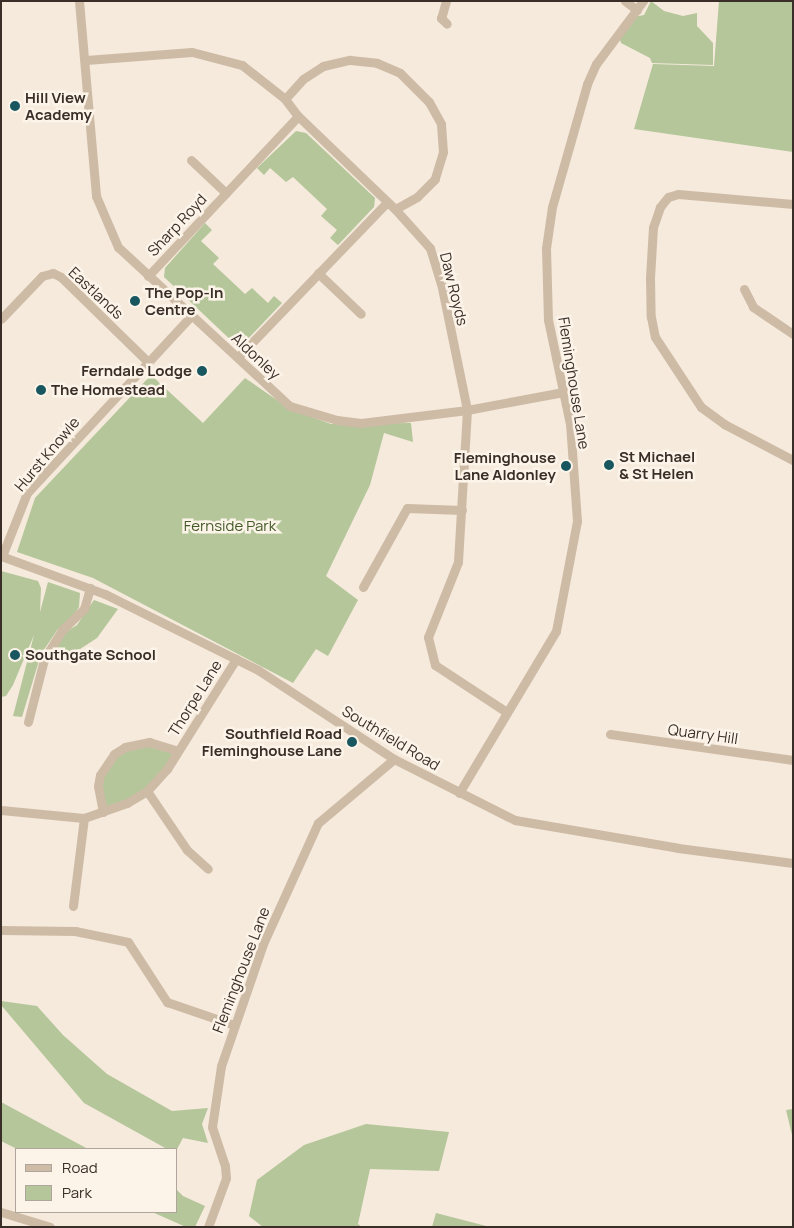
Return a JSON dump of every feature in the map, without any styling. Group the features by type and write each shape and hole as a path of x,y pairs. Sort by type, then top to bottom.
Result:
{"street":[{"name":"Aldonley","path":"79,1 86,60 96,196 118,247 290,406 337,420 361,422 467,410 563,392"},
{"path":"446,1 441,18 447,24"},
{"path":"625,1 637,10"},
{"name":"Fleminghouse Lane","path":"459,793 506,711 556,631 577,521 570,424 548,320 546,248 552,207 587,84 596,64 643,1"},
{"name":"Daw Royds","path":"86,60 192,52 242,65 285,99 298,116 395,209 430,248 441,284 467,410 458,562 428,637 435,665 506,711"},
{"path":"285,99 303,79 323,66 350,60 378,62 400,73 423,96 442,124 443,152 435,179 417,197 395,209"},
{"name":"Sharp Royd","path":"148,276 298,116"},
{"name":"Sharp Royd","path":"191,160 226,193"},
{"path":"793,204 678,194 668,197 660,208 653,227 650,288 655,337 701,407 724,424 793,460"},
{"path":"238,357 386,202"},
{"name":"Eastlands","path":"1,318 42,276 53,273 62,277 148,362"},
{"path":"318,273 361,314"},
{"path":"744,290 753,307 793,334"},
{"name":"Hurst Knowle","path":"2,556 27,493 192,315"},
{"path":"363,588 407,508 462,510"},
{"name":"Southfield Road","path":"2,556 90,588 258,670 394,760 524,823 793,863"},
{"path":"28,722 44,659 62,630 84,609 90,588"},
{"name":"Thorpe Lane","path":"1,810 84,818 103,812 147,791 178,751 236,659"},
{"name":"Quarry Hill","path":"610,734 793,760"},
{"name":"Thorpe Lane","path":"103,812 98,786 100,774 114,754 125,747 149,742 178,751"},
{"name":"Fleminghouse Lane","path":"208,1227 226,1178 212,1126 222,1066 234,1025 263,944 318,823 394,760"},
{"path":"147,791 187,850 208,869"},
{"path":"73,906 84,818"},
{"path":"1,930 75,931 128,942 167,1002 234,1025"},
{"path":"1,1212 50,1227"}],"green space":[{"path":"651,1 664,11 683,16 697,13 697,26 713,43 713,65 652,63 650,58 621,43 619,36 634,17 644,15"},
{"path":"719,1 793,1 793,152 634,129 653,64 714,66"},
{"path":"296,131 306,133 375,198 374,207 338,245 330,238 337,230 321,216 327,209 293,177 286,182 270,168 264,175 257,168"},
{"path":"205,223 212,230 201,241 219,258 213,264 245,294 252,288 268,303 274,296 282,303 243,344 235,344 164,277 165,268"},
{"name":"Fernside Park","path":"151,375 203,423 245,378 290,409 331,424 411,423 413,442 384,433 370,485 326,576 358,600 328,656 316,649 293,683 93,578 17,552 35,498"},
{"path":"1,571 38,581 41,588 40,612 48,582 80,593 79,607 72,618 58,629 41,654 22,717 13,716 34,635 13,685 6,696 1,697"},
{"path":"94,600 118,609 97,638 80,649 48,659 64,633 77,625"},
{"path":"137,743 178,751 147,791 103,812 100,775 106,763"},
{"path":"1,1001 37,1006 63,1035 107,1074 172,1111 208,1108 202,1124 208,1143 183,1138 178,1148 165,1148 84,1103 1,1005"},
{"path":"1,1102 86,1148 15,1148 1,1141"},
{"path":"793,1109 793,1139 786,1110"},
{"path":"366,1124 449,1132 439,1171 370,1169 358,1224 362,1227 263,1227 249,1216 257,1180 304,1145"},
{"path":"178,1191 183,1196 205,1206 195,1227 186,1227 154,1213 178,1213"},
{"path":"436,1213 490,1227 432,1227"}],"place":[{"name":"Hill View Academy","path":"15,106"},
{"name":"The Pop-In Centre","path":"135,301"},
{"name":"Ferndale Lodge","path":"202,371"},
{"name":"The Homestead","path":"41,390"},
{"name":"St Michael & St Helen","path":"609,465"},
{"name":"Fleminghouse Lane Aldonley","path":"566,466"},
{"name":"Southgate School","path":"15,655"},
{"name":"Southfield Road Fleminghouse Lane","path":"352,742"}]}
